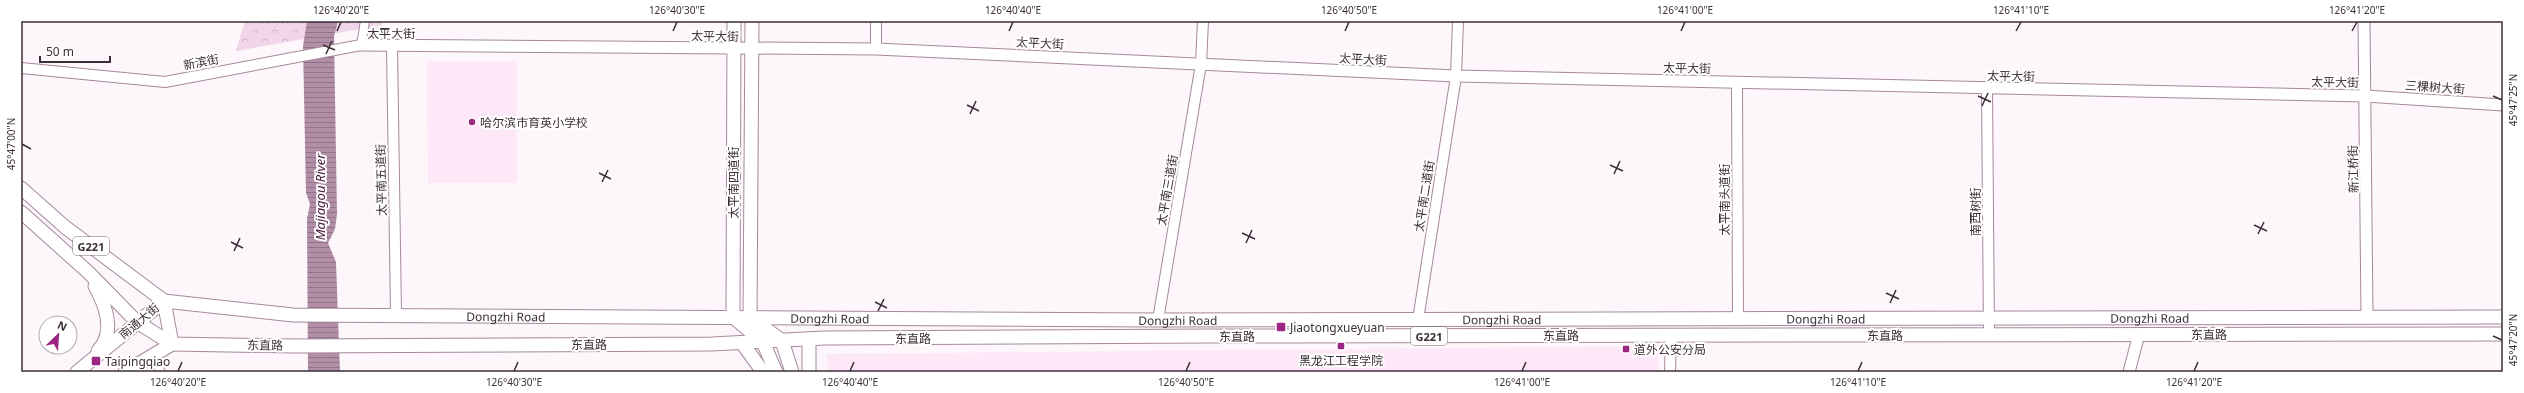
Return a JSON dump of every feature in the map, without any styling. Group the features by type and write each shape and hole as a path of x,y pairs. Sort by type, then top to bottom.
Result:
{"main road":[{"name":"太平南四道街","path":"732,317 734,21"},
{"name":"太平南四道街","path":"750,317 752,21"},
{"name":"新江桥街","path":"2364,21 2368,316"},
{"name":"太平大街","path":"361,45 876,49 1456,76 1987,89 2365,96"},
{"name":"三棵树大街","path":"2365,96 2503,105"},
{"name":"G221","path":"21,188 65,227 164,301"},
{"path":"21,212 88,272 137,322 172,344"},
{"path":"81,370 102,347 107,335 108,320 105,304 88,272"},
{"name":"Dongzhi Road","path":"164,301 293,315 396,314 1158,320 1989,319 2368,316 2503,317"},
{"path":"164,301 172,344"},
{"name":"南通大街","path":"81,370 164,301"},
{"path":"732,317 763,342 776,372"},
{"path":"750,317 782,341 792,372"},
{"path":"2129,372 2138,334"},
{"name":"东直路","path":"172,344 293,346 742,343 809,339 1671,335 2503,334"},
{"path":"809,339 809,372"},
{"path":"742,343 763,372"},
{"path":"125,372 151,355 172,344"}],"street":[{"path":"361,45 365,21"},
{"path":"876,21 876,49"},
{"name":"太平南三道街","path":"1158,320 1202,64 1203,21"},
{"name":"太平南二道街","path":"1418,320 1456,76 1458,21"},
{"name":"新滨街","path":"21,68 165,82 274,60 361,45"},
{"name":"太平南五道街","path":"392,46 396,314"},
{"name":"太平南头道街","path":"1737,82 1738,319"},
{"name":"南西树街","path":"1987,89 1988,334"},
{"path":"1670,372 1671,335"},
{"path":"151,355 162,372"}],"shaded area":[{"name":"哈尔滨市育英小学校","path":"427,61 517,61 517,183 428,183"},
{"path":"1659,346 1658,372 828,372 827,354"}],"green space":[{"path":"245,21 382,21 382,25 236,51"}],"water":[{"name":"Majiagou River","path":"307,21 338,21 334,36 337,214 335,229 328,243 336,262 340,372 308,372 307,219 310,204 306,193 303,46"}],"place":[{"name":"哈尔滨市育英小学校","path":"472,122"},
{"name":"Jiaotongxueyuan","path":"1281,327"},
{"name":"黑龙江工程学院","path":"1341,346"},
{"name":"道外公安分局","path":"1626,349"},
{"name":"Taipingqiao","path":"96,361"}]}
